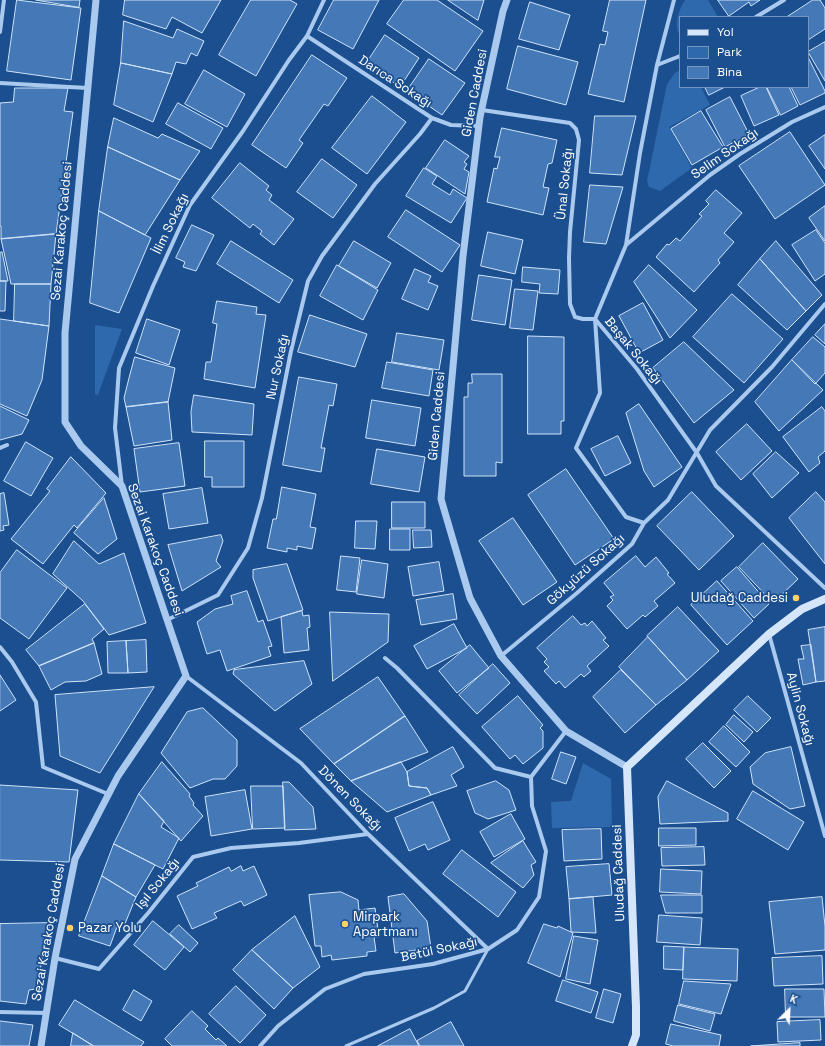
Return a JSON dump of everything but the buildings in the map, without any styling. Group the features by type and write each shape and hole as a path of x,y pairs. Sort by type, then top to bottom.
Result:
{"main road":[{"path":"627,767 769,634 802,609 825,599"},
{"name":"Uludağ Caddesi","path":"627,767 636,1007 636,1034 632,1046"}],"street":[{"path":"0,32 4,0"},
{"name":"Sezai Karakoç Caddesi","path":"41,1046 55,958 75,859 118,776 186,676 122,486 81,446 65,422 65,333 96,0"},
{"name":"İlim Sokağı","path":"122,486 115,428 119,368 150,293 190,205 243,131 289,60 307,36 324,0"},
{"name":"Giden Caddesi","path":"507,0 503,11 479,126 463,256 441,499 470,598 501,656 566,731 627,767"},
{"name":"Başak Sokağı","path":"674,0 658,65 640,153 626,245 595,319 638,369 697,453 716,486 825,588"},
{"path":"758,16 784,0"},
{"name":"Darıca Sokağı","path":"307,36 432,118 451,125 479,126"},
{"path":"658,65 679,56"},
{"path":"0,83 87,88"},
{"name":"Selim Sokağı","path":"626,245 710,175 740,154 792,122 825,107"},
{"name":"Ünal Sokağı","path":"482,110 570,123 576,129 579,140 570,232 570,304 575,317 595,319"},
{"name":"Nur Sokağı","path":"168,620 218,595 248,548 262,498 290,351 308,281 322,256 375,184 420,134 432,118"},
{"name":"Gökyüzü Sokağı","path":"501,656 577,593 632,544 644,523 668,500 710,430 772,367 825,304"},
{"path":"595,319 600,393 576,448 626,517 644,523"},
{"path":"0,448 7,445"},
{"name":"Aylin Sokağı","path":"769,634 825,836"},
{"path":"0,647 12,662 36,702 43,767 108,794"},
{"path":"385,658 397,668 495,768 531,777 566,731"},
{"name":"Dönen Sokağı","path":"186,676 301,763 368,834 488,949"},
{"name":"Betül Sokağı","path":"260,1046 278,1026 325,989 364,974 433,964 488,949 517,930 539,897 546,851 532,806 531,777"},
{"name":"Işıl Sokağı","path":"55,958 99,969 149,912 193,858 231,848 299,843 368,834"},
{"path":"0,1012 47,1014"}],"lane":[{"path":"346,1046 434,1008 465,990 488,949"}],"green space":[{"path":"685,0 708,0 717,16 679,16 679,33 677,22 681,8"},
{"path":"679,71 679,88 702,88 710,105 669,127 692,168 660,191 649,187 647,181 667,84 675,73"},
{"path":"95,325 122,329 98,395 95,394"},
{"path":"583,763 611,779 612,827 552,828 551,802 571,801"}],"place":[{"name":"Uludağ Caddesi","path":"796,598"},
{"name":"Mirpark Apartmanı","path":"345,924"},
{"name":"Pazar Yolu","path":"70,928"}]}
